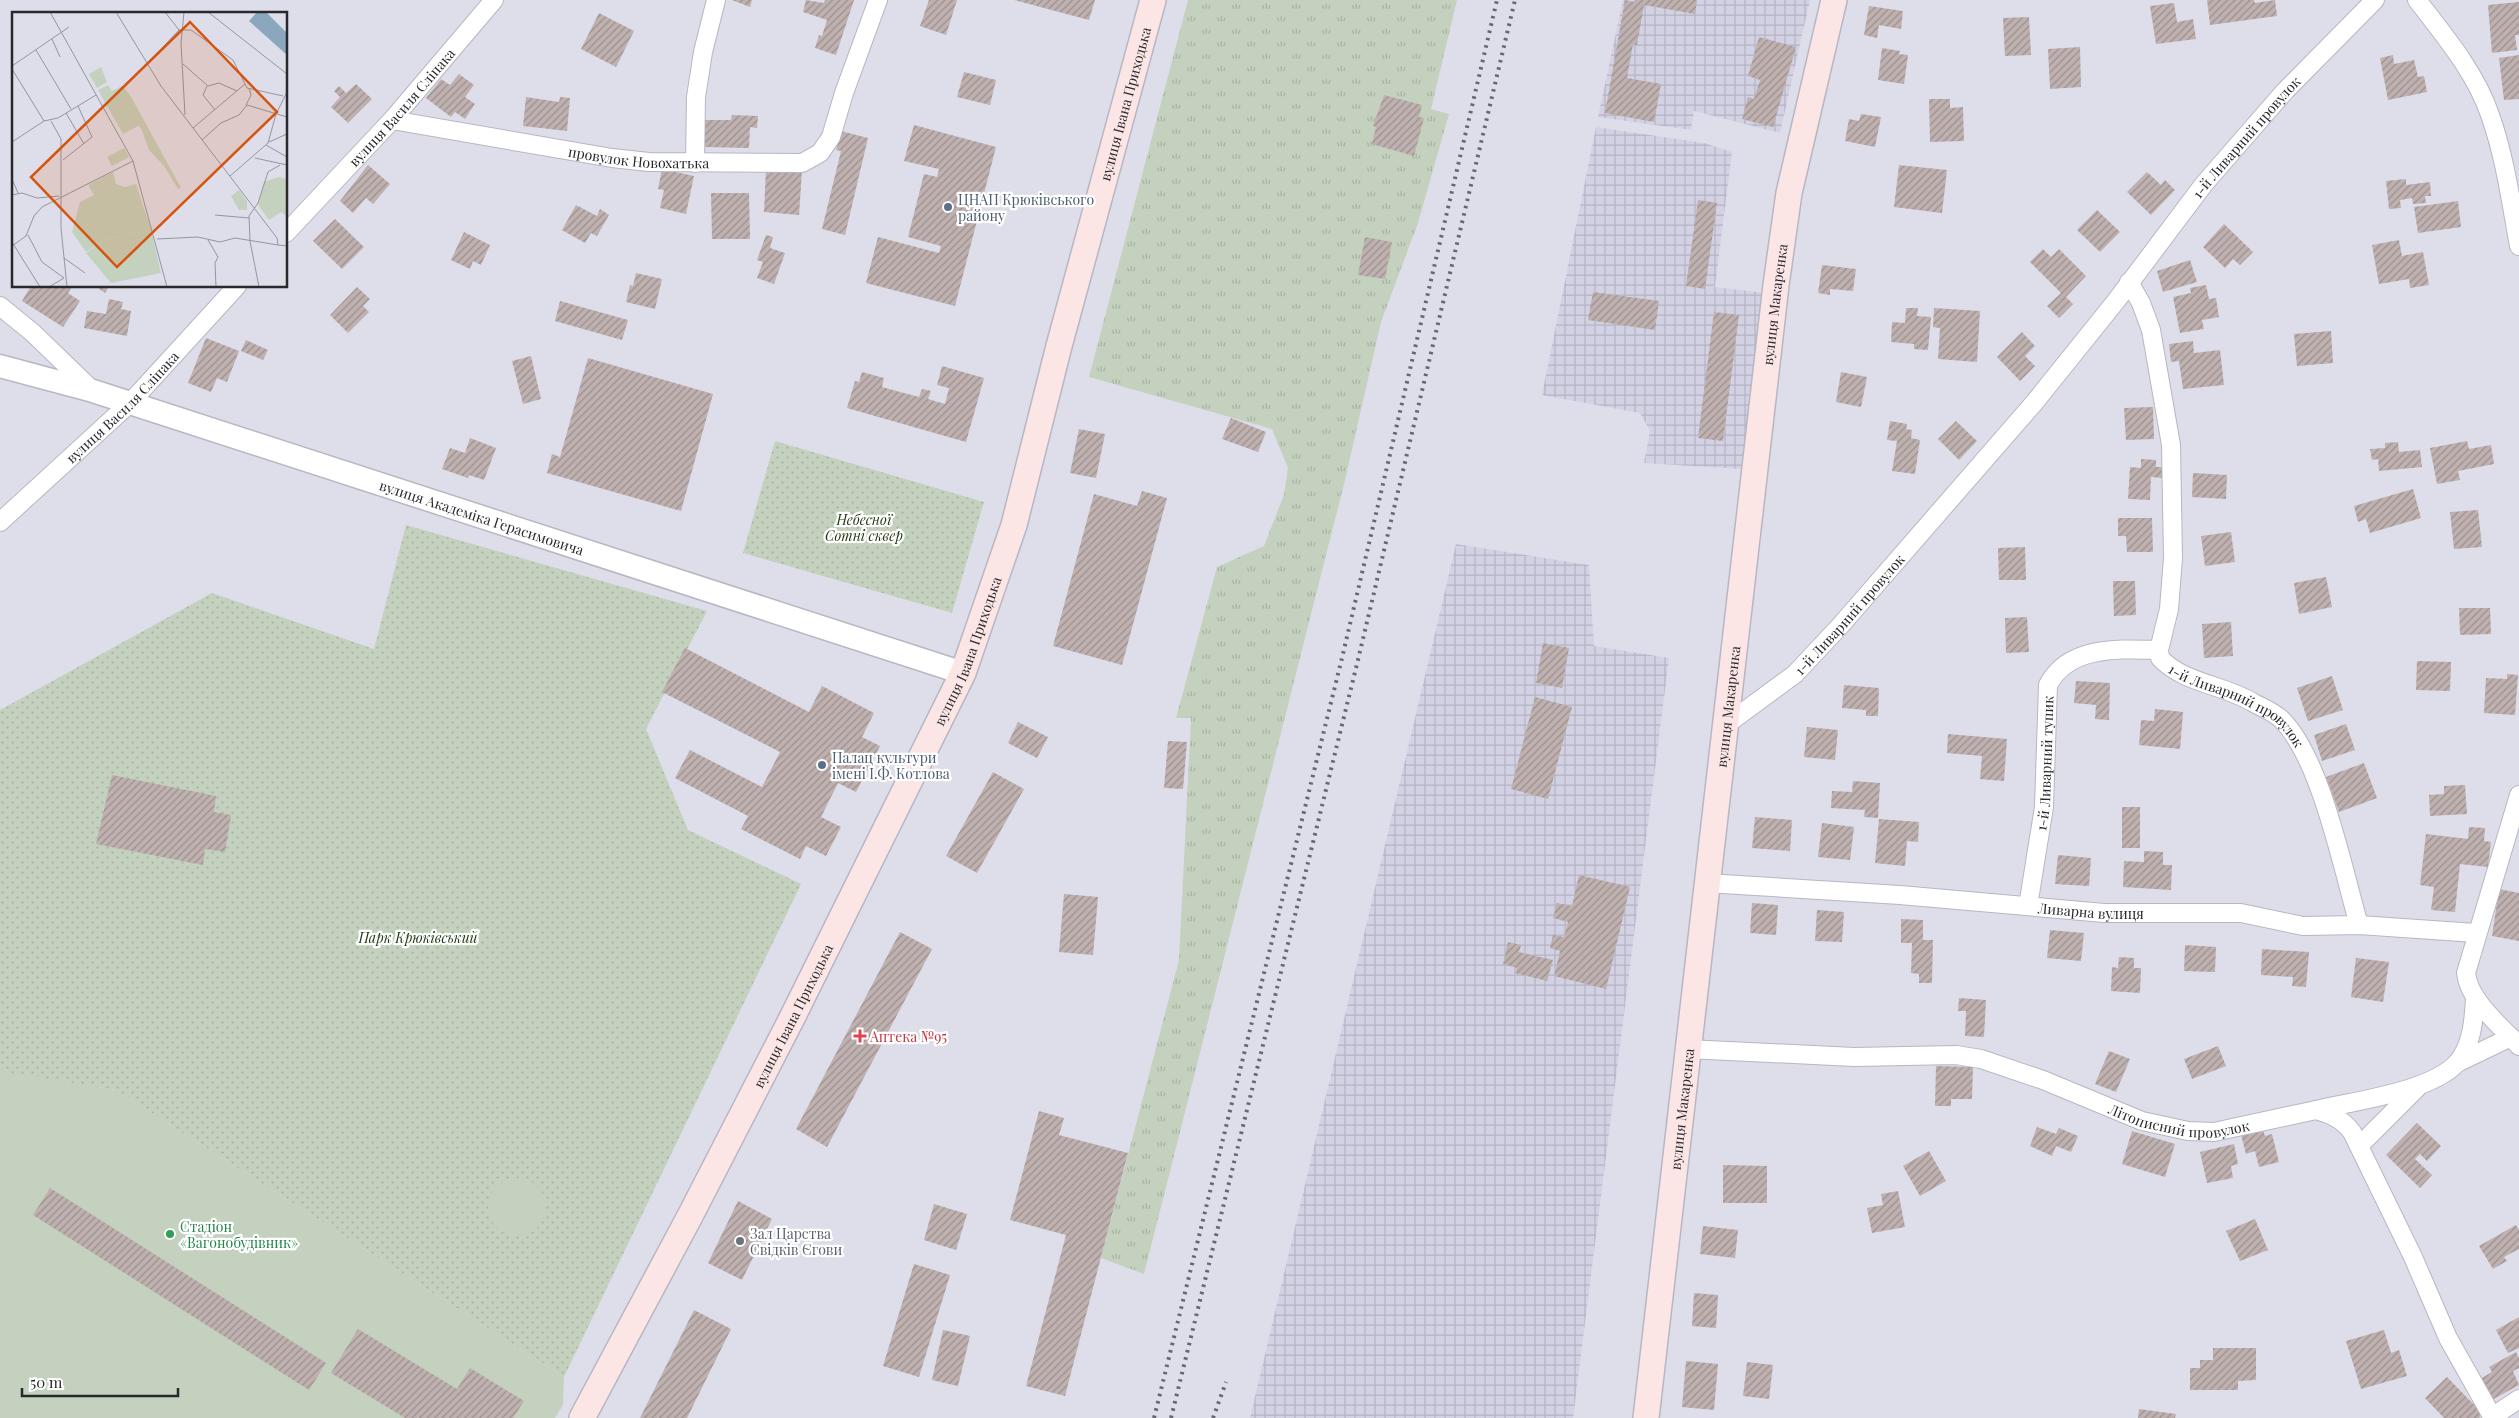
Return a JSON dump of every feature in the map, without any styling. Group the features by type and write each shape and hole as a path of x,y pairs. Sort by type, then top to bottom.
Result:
{"main road":[{"name":"вулиця Івана Приходька","path":"582,1418 690,1216 783,1035 962,673 1014,525 1059,346 1153,0"},
{"name":"вулиця Макаренка","path":"1646,1418 1776,285 1788,202 1834,0"}],"street":[{"name":"вулиця Василя Сліпака","path":"288,231 392,120 494,0"},
{"path":"695,163 696,97 703,52 716,0"},
{"name":"провулок Новохатька","path":"392,120 612,158 695,163 802,162 812,159 826,146 831,137 844,93 878,0"},
{"name":"1-й Ливарний провулок","path":"1727,724 1795,674 1840,626 2034,403 2216,170 2285,91 2375,0"},
{"path":"2417,0 2467,69 2490,115 2504,168 2519,246"},
{"name":"1-й Ливарний провулок","path":"2129,282 2141,303 2151,330 2171,445 2172,568 2169,610 2159,650 2160,658 2176,671 2249,700 2281,719 2305,752 2321,793 2359,925"},
{"name":"вулиця Василя Сліпака","path":"0,522 130,403 235,288"},
{"path":"0,306 33,333 93,391"},
{"name":"вулиця Академіка Герасимовича","path":"0,366 93,391 962,673"},
{"name":"1-й Ливарний тупик","path":"2028,906 2044,807 2048,685 2054,672 2065,663 2085,654 2104,651 2159,650"},
{"path":"2360,1146 2406,1096 2419,1086 2444,1073 2457,1063 2515,1041 2475,998 2469,989 2466,972 2476,933 2519,795"},
{"name":"Ливарна вулиця","path":"1706,883 2104,913 2210,915 2242,913 2303,926 2359,925 2476,933"},
{"path":"2457,1063 2471,1032 2475,998"},
{"name":"Літописний провулок","path":"1687,1049 1854,1057 1956,1055 1981,1059 2035,1077 2142,1121 2188,1131 2214,1132 2419,1086"},
{"path":"2316,1110 2330,1113 2346,1124 2360,1146 2413,1257 2448,1338 2492,1417 2519,1399"}],"shaded area":[{"path":"1623,0 1810,0 1780,133 1694,111 1691,130 1598,117"},
{"path":"1596,127 1704,143 1732,152 1715,287 1765,293 1742,469 1644,463 1650,431 1640,413 1542,395"},
{"path":"1456,544 1589,565 1594,646 1669,658 1573,1418 1250,1418"}],"green space":[{"path":"1188,0 1457,0 1431,109 1449,114 1418,223 1381,322 1345,480 1144,1274 1101,1258 1179,960 1191,718 1176,718 1217,567 1264,546 1284,495 1288,468 1272,429 1089,377"},
{"name":"Небесної Сотні сквер","path":"775,441 984,502 952,613 743,553"},
{"name":"Парк Крюківський","path":"406,525 707,611 646,729 688,830 801,884 564,1377 116,1090 0,1072 0,710 212,593 374,649"},
{"name":"Стадіон «Вагонобудівник»","path":"0,1071 116,1090 564,1377 563,1405 555,1418 0,1418"},
{"path":"517,1178 533,1183 541,1191 546,1207 541,1223 533,1231 517,1236 501,1231 493,1223 488,1207 493,1191 501,1183"}],"building":[{"path":"732,0 752,0 750,7"},
{"path":"806,0 824,3 825,0 854,0 836,55 815,48 819,35 822,36 827,20 803,12"},
{"path":"929,0 957,0 946,35 920,26"},
{"path":"1014,0 1095,0 1089,20"},
{"path":"1625,0 1635,2 1635,0 1697,0 1695,14 1644,5 1637,45 1633,44 1627,78 1661,84 1654,122 1605,113"},
{"path":"2207,0 2254,0 2255,3 2275,0 2277,16 2210,25"},
{"path":"2519,2 2519,35 2515,35 2517,50 2492,53 2488,5"},
{"path":"2174,3 2177,22 2193,19 2196,39 2156,44 2150,6"},
{"path":"1869,6 1903,11 1901,29 1879,25 1877,38 1864,35"},
{"path":"599,13 634,31 616,67 581,49"},
{"path":"2029,17 2031,55 2005,56 2003,18"},
{"path":"1759,37 1796,47 1773,127 1742,119 1748,97 1754,99 1760,80 1748,76"},
{"path":"2080,47 2081,87 2050,89 2048,49"},
{"path":"1882,48 1900,51 1899,54 1908,55 1904,84 1878,80"},
{"path":"2393,55 2394,64 2414,60 2418,77 2424,76 2427,92 2388,100 2380,58"},
{"path":"2519,55 2519,99 2504,100 2499,58"},
{"path":"964,72 996,80 990,105 957,97"},
{"path":"459,74 474,85 465,97 475,104 465,119 455,112 451,117 426,98 441,79 450,85"},
{"path":"356,84 372,99 348,123 331,107 340,97 334,91 339,86 346,93"},
{"path":"1384,95 1422,105 1419,117 1424,118 1414,156 1372,144 1376,127 1373,126"},
{"path":"526,97 559,102 560,97 570,98 567,131 523,126"},
{"path":"1929,99 1950,99 1950,108 1963,107 1964,141 1930,142"},
{"path":"1861,114 1881,117 1875,147 1845,141 1849,119 1859,121"},
{"path":"732,115 758,116 757,128 750,127 749,148 705,147 705,120 731,120"},
{"name":"ЦНАП Крюківського району","path":"914,125 996,147 955,306 866,283 878,237 939,253 941,246 908,237 924,174 937,177 939,169 904,161"},
{"path":"841,131 868,138 845,235 822,229 841,151 836,150"},
{"path":"368,165 390,184 373,204 366,198 353,213 340,201"},
{"path":"1899,165 1947,170 1942,213 1894,207"},
{"path":"662,169 694,176 686,214 660,208 664,190 658,189"},
{"path":"766,169 802,171 799,215 764,212"},
{"path":"2147,172 2161,185 2165,180 2175,190 2151,215 2127,192"},
{"path":"2406,179 2406,185 2430,182 2431,196 2425,196 2426,203 2413,204 2412,198 2400,200 2401,208 2389,209 2386,181"},
{"path":"711,193 749,193 750,239 712,239"},
{"path":"1698,200 1717,203 1705,289 1686,286"},
{"path":"2458,201 2461,227 2418,233 2414,207"},
{"path":"576,205 597,216 600,209 609,215 597,236 591,233 585,243 562,230"},
{"path":"2097,210 2120,232 2100,252 2077,230"},
{"path":"335,219 364,247 342,269 313,241"},
{"path":"2224,224 2253,252 2240,265 2233,259 2225,268 2203,247"},
{"path":"464,232 490,245 481,265 473,261 470,269 451,260"},
{"path":"766,235 773,237 770,248 785,253 774,284 757,278 763,262 757,260"},
{"path":"1365,237 1392,242 1385,279 1358,275"},
{"path":"2399,240 2402,256 2423,252 2429,285 2410,288 2409,279 2379,284 2372,245"},
{"path":"2043,249 2051,257 2059,249 2086,276 2066,297 2073,304 2059,318 2047,306 2061,293 2030,262"},
{"path":"2190,260 2197,282 2163,292 2157,271"},
{"path":"1822,265 1856,269 1853,291 1830,289 1830,295 1818,293"},
{"path":"636,273 662,279 655,309 626,302 630,285 633,286"},
{"path":"2206,285 2209,299 2216,298 2219,317 2202,320 2204,329 2180,333 2173,297 2191,293 2190,288"},
{"path":"357,287 370,299 363,306 369,312 348,333 330,315"},
{"path":"30,288 71,288 68,293 80,301 63,327 22,301"},
{"path":"98,288 108,288 105,293"},
{"path":"1593,292 1659,301 1655,330 1588,320"},
{"path":"109,299 123,302 121,309 131,311 127,336 84,328 87,311 106,314"},
{"path":"560,301 628,320 622,340 555,321"},
{"path":"1906,308 1918,308 1917,316 1931,317 1928,350 1914,349 1914,344 1891,342 1892,322 1905,323"},
{"path":"1934,308 1980,311 1977,362 1938,359 1940,328 1933,327"},
{"path":"1714,312 1739,315 1723,441 1698,438"},
{"path":"2331,331 2333,363 2297,366 2294,334"},
{"path":"2022,332 2035,346 2025,356 2035,366 2020,381 1997,357"},
{"path":"206,338 239,351 227,382 217,378 211,392 188,383"},
{"path":"246,340 268,350 263,360 241,351"},
{"path":"2193,341 2194,353 2220,350 2224,385 2183,389 2179,361 2171,362 2169,344"},
{"path":"531,356 541,399 523,404 512,361"},
{"path":"588,358 713,394 681,511 547,473 552,454 560,457"},
{"path":"942,366 984,378 966,442 847,408 855,381 859,382 862,372 884,378 882,387 919,397 922,389 931,391 928,399 945,404 949,388 937,385"},
{"path":"1841,372 1867,377 1861,407 1836,402"},
{"path":"2153,407 2154,439 2126,440 2124,408"},
{"path":"1231,418 1266,432 1258,452 1222,439"},
{"path":"1890,421 1907,424 1906,429 1912,430 1911,438 1920,440 1915,474 1892,471 1897,441 1887,440"},
{"path":"1956,421 1977,441 1959,460 1938,439"},
{"path":"1079,429 1105,434 1096,478 1070,473"},
{"path":"470,438 496,448 484,480 469,475 468,478 442,469 450,448 465,453"},
{"path":"2467,441 2469,449 2491,445 2494,464 2458,471 2460,480 2437,484 2430,448"},
{"path":"2398,442 2399,452 2420,450 2422,467 2379,471 2378,459 2372,460 2370,449 2385,448 2385,443"},
{"path":"2141,459 2156,460 2156,467 2162,467 2162,478 2151,477 2150,500 2128,499 2130,467 2141,468"},
{"path":"2193,473 2227,475 2226,499 2192,497"},
{"path":"2413,489 2421,518 2370,533 2366,519 2358,522 2354,506"},
{"path":"1142,491 1167,498 1122,665 1053,646 1094,494 1137,506"},
{"path":"2478,510 2482,547 2454,549 2450,512"},
{"path":"2118,518 2152,518 2153,552 2127,552 2126,536 2118,536"},
{"path":"2231,532 2235,562 2205,566 2201,536"},
{"path":"2025,547 2026,580 1999,580 1998,548"},
{"path":"2326,577 2332,607 2299,614 2294,583"},
{"path":"2113,581 2135,581 2136,615 2114,616"},
{"path":"2459,608 2490,608 2491,634 2460,635"},
{"path":"2027,617 2029,652 2006,653 2005,618"},
{"path":"2231,622 2233,656 2204,658 2202,624"},
{"path":"1543,643 1569,648 1562,688 1536,683"},
{"name":"Палац культури імені І.Ф. Котлова","path":"685,648 809,712 822,686 874,713 862,737 880,746 856,792 838,783 821,817 841,827 826,856 806,846 800,859 741,829 748,816 675,778 690,750 762,787 780,752 662,692"},
{"path":"2417,661 2451,662 2450,691 2416,690"},
{"path":"2507,674 2518,675 2515,715 2484,713 2486,678 2507,679"},
{"path":"2332,676 2343,710 2308,721 2297,688"},
{"path":"2076,681 2110,683 2109,720 2095,719 2096,705 2074,703"},
{"path":"1844,685 1879,688 1878,716 1866,716 1866,710 1842,708"},
{"path":"1535,697 1572,707 1548,799 1511,789"},
{"path":"2155,709 2183,712 2180,749 2139,745 2141,720 2154,721"},
{"path":"1018,722 1048,737 1037,758 1008,743"},
{"path":"2346,724 2355,750 2322,761 2314,735"},
{"path":"1807,727 1838,730 1835,760 1804,757"},
{"path":"1948,734 2007,739 2004,781 1980,779 1982,756 1947,753"},
{"path":"1168,741 1187,742 1183,789 1164,788"},
{"path":"2364,763 2377,798 2339,812 2326,777"},
{"path":"993,772 1024,789 977,873 946,856"},
{"path":"112,775 216,796 214,812 231,815 225,852 205,849 203,865 96,844"},
{"path":"1853,781 1880,783 1878,818 1864,817 1865,810 1831,808 1832,791 1852,792"},
{"path":"2465,785 2467,814 2430,816 2429,795 2444,794 2444,786"},
{"path":"2122,807 2140,807 2140,848 2122,848"},
{"path":"1755,817 1792,820 1790,851 1752,848"},
{"path":"1879,819 1919,822 1918,842 1907,841 1905,866 1875,863"},
{"path":"1822,823 1854,827 1850,860 1818,857"},
{"path":"2469,827 2485,828 2484,841 2491,842 2488,867 2460,864 2455,912 2431,910 2434,887 2420,885 2426,834 2468,839"},
{"path":"2144,851 2163,852 2163,865 2172,865 2171,890 2123,887 2124,861 2144,862"},
{"path":"2058,855 2091,858 2089,886 2055,884"},
{"path":"1579,875 1630,887 1606,989 1554,976 1560,951 1550,948 1553,935 1564,937 1568,922 1553,918 1557,903 1572,906"},
{"path":"2499,889 2519,893 2519,941 2492,936"},
{"path":"1064,894 1098,897 1093,955 1059,952"},
{"path":"1752,903 1778,905 1776,935 1750,933"},
{"path":"1817,910 1844,912 1842,942 1815,941"},
{"path":"1901,919 1923,920 1923,940 1933,940 1932,983 1919,983 1919,974 1911,973 1912,943 1901,943"},
{"path":"2050,930 2084,933 2081,961 2047,958"},
{"path":"900,932 932,949 827,1147 796,1129"},
{"path":"1508,942 1521,945 1519,952 1553,960 1547,981 1515,973 1517,968 1503,964"},
{"path":"2185,945 2216,947 2215,972 2184,971"},
{"path":"2262,949 2309,952 2306,987 2292,986 2293,977 2261,975"},
{"path":"2119,957 2134,958 2134,968 2141,968 2140,993 2111,991 2112,967 2118,968"},
{"path":"2356,958 2389,962 2383,1002 2351,997"},
{"path":"1959,998 1986,1000 1984,1037 1965,1036 1966,1011 1958,1011"},
{"path":"2218,1046 2226,1066 2192,1079 2184,1059"},
{"path":"2109,1051 2130,1059 2116,1092 2095,1084"},
{"path":"1936,1066 1973,1067 1972,1099 1951,1099 1951,1106 1935,1106"},
{"path":"1039,1111 1064,1118 1059,1135 1128,1153 1065,1396 1026,1386 1066,1235 1010,1220"},
{"path":"2417,1123 2441,1146 2427,1161 2420,1154 2415,1159 2432,1175 2420,1188 2386,1155"},
{"path":"2037,1127 2056,1134 2059,1128 2078,1136 2071,1152 2056,1146 2052,1156 2030,1146"},
{"path":"2263,1130 2265,1136 2272,1134 2279,1162 2259,1167 2255,1151 2246,1154 2241,1135"},
{"path":"2132,1131 2175,1144 2165,1177 2122,1164"},
{"path":"2234,1144 2238,1164 2231,1166 2233,1178 2207,1183 2200,1152"},
{"path":"1929,1151 1946,1181 1920,1196 1903,1166"},
{"path":"1723,1165 1767,1166 1767,1203 1723,1203"},
{"path":"50,1188 326,1363 309,1390 33,1215"},
{"path":"1898,1191 1905,1227 1872,1233 1867,1208 1883,1205 1881,1194"},
{"name":"Зал Царства Свідків Єгови","path":"738,1201 772,1219 742,1280 708,1263"},
{"path":"934,1204 967,1214 956,1250 924,1240"},
{"path":"2255,1219 2268,1250 2240,1261 2226,1231"},
{"path":"2516,1225 2519,1230 2519,1249 2504,1257 2507,1261 2493,1269 2479,1246"},
{"path":"1703,1226 1738,1230 1735,1258 1700,1254"},
{"path":"914,1264 950,1275 919,1377 883,1366"},
{"path":"1694,1293 1718,1295 1716,1328 1692,1326"},
{"path":"694,1310 731,1329 687,1418 640,1418"},
{"path":"2519,1317 2519,1348 2508,1353 2496,1330"},
{"path":"358,1329 457,1389 470,1368 524,1401 513,1418 405,1418 331,1373"},
{"path":"943,1330 970,1336 958,1386 932,1380"},
{"path":"2384,1330 2391,1353 2399,1350 2407,1376 2361,1389 2346,1341"},
{"path":"2213,1348 2256,1348 2256,1380 2238,1381 2238,1390 2190,1390 2190,1368 2200,1368 2200,1360 2213,1360"},
{"path":"2516,1352 2519,1358 2519,1368 2513,1371 2519,1385 2492,1400 2480,1379 2492,1372 2489,1367"},
{"path":"1686,1361 1718,1364 1714,1410 1682,1407"},
{"path":"1747,1362 1773,1365 1769,1399 1743,1396"},
{"path":"2447,1377 2483,1414 2479,1418 2444,1418 2425,1398"},
{"path":"2139,1409 2176,1414 2175,1418 2138,1418"}],"railway":[{"path":"1154,1418 1342,658 1497,0"},
{"path":"1171,1418 1357,664 1515,0"},
{"path":"1213,1418 1226,1382"}],"place":[{"name":"ЦНАП Крюківського району","path":"948,207"},
{"name":"Палац культури імені І.Ф. Котлова","path":"822,765"},
{"name":"Аптека №95","path":"860,1036"},
{"name":"Стадіон «Вагонобудівник»","path":"170,1234"},
{"name":"Зал Царства Свідків Єгови","path":"740,1241"}]}
